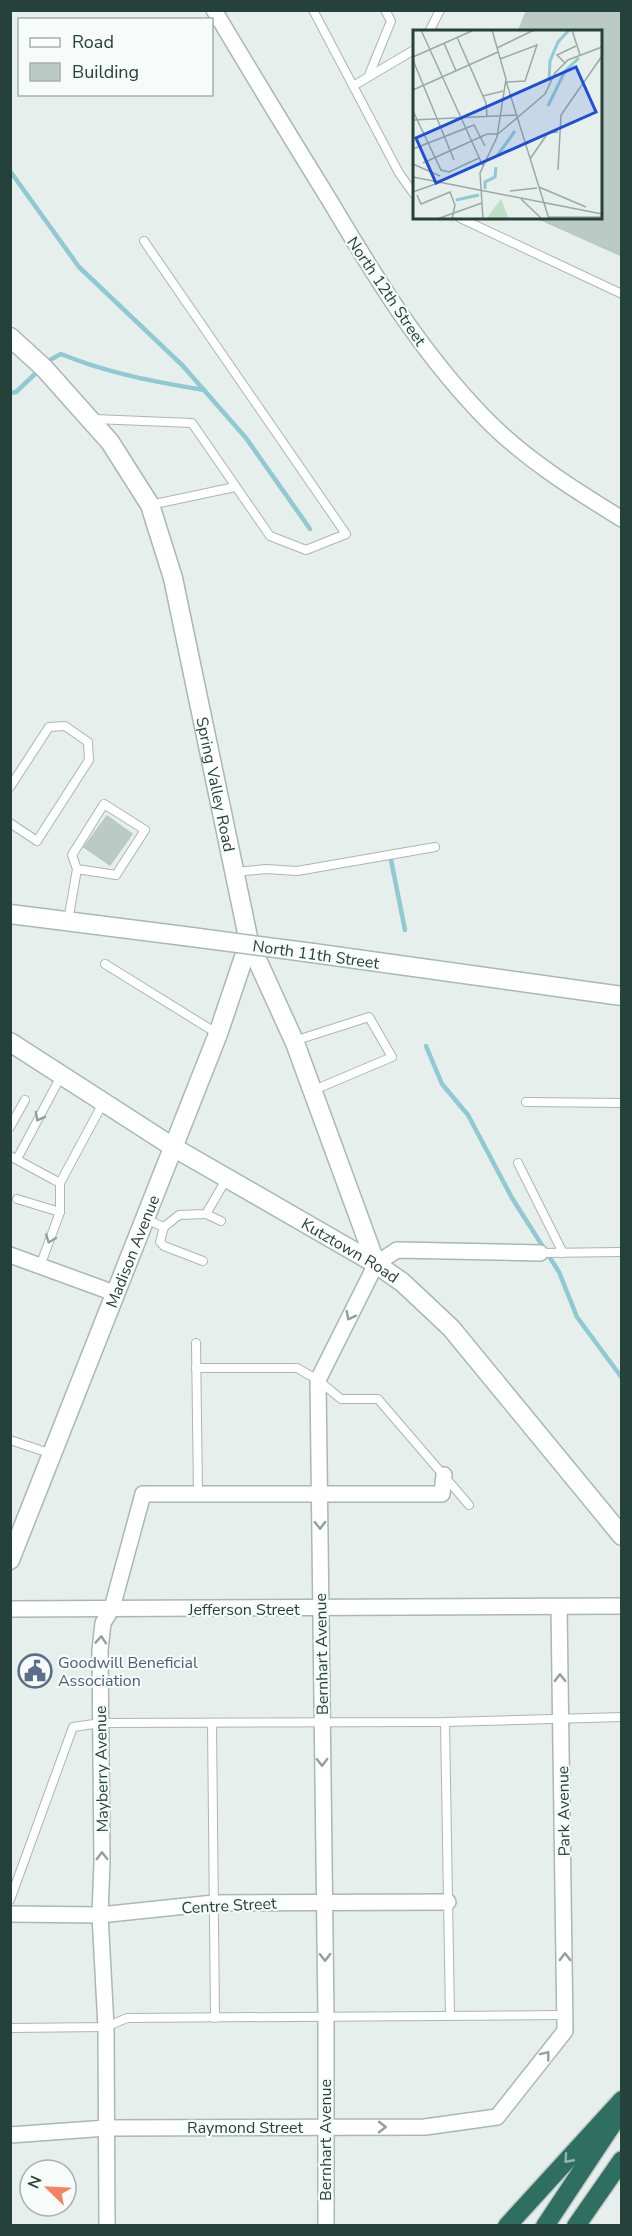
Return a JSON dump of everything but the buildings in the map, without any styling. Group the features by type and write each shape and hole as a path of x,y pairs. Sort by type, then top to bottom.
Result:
{"highway":[{"path":"507,2226 621,2100"},
{"path":"545,2226 621,2111"},
{"path":"576,2226 621,2160"}],"street":[{"name":"North 12th Street","path":"214,10 381,286 429,354 484,417 513,443 541,466 617,517"},
{"name":"Spring Valley Road","path":"10,338 91,419 124,460 150,505 173,578 249,942 294,1041 376,1264"},
{"name":"North 11th Street","path":"10,914 621,996"},
{"name":"Madison Avenue","path":"10,1560 218,1034 249,942"},
{"name":"Kutztown Road","path":"10,1042 173,1147 376,1264 402,1282 451,1328 621,1536"},
{"path":"376,1264 398,1250 540,1253"},
{"path":"12,1259 40,1266 114,1293"},
{"name":"Bernhart Avenue","path":"326,2226 324,2127 326,2017 318,1380 376,1264"},
{"name":"Mayberry Avenue","path":"107,2226 106,2027 100,1915 101,1632 103,1623 112,1608 143,1494 442,1494 444,1475"},
{"name":"Jefferson Street","path":"10,1609 621,1606"},
{"name":"Park Avenue","path":"559,1607 565,2015"},
{"name":"Centre Street","path":"10,1914 100,1915 214,1903 448,1902"},
{"name":"Raymond Street","path":"10,2135 106,2128 425,2127 497,2117 565,2031 565,2015"}],"lane":[{"path":"313,10 399,173 413,193"},
{"path":"385,10 391,21"},
{"path":"369,75 396,10"},
{"path":"430,30 440,10"},
{"path":"353,86 413,51"},
{"path":"467,219 621,294"},
{"path":"91,419 192,423 270,536 306,550 346,534 144,241"},
{"path":"150,505 235,487"},
{"path":"10,787 49,727 65,726 88,742 89,760 37,841 10,823"},
{"path":"68,921 77,869 72,855 104,804 145,830 116,875 77,869"},
{"path":"234,872 266,869 297,871 435,847"},
{"path":"105,964 218,1034"},
{"path":"294,1041 369,1017 392,1057 312,1091"},
{"path":"60,1183 14,1157 62,1074"},
{"path":"10,1127 25,1100"},
{"path":"40,1266 60,1212 60,1183 104,1101"},
{"path":"525,1102 621,1104"},
{"path":"518,1163 562,1253"},
{"path":"206,1214 227,1179"},
{"path":"17,1199 60,1212"},
{"path":"203,1261 164,1246 160,1242 164,1227 179,1215 206,1214 221,1221"},
{"path":"144,1219 164,1227"},
{"path":"540,1253 621,1252"},
{"path":"196,1343 198,1494"},
{"path":"196,1368 297,1368 318,1380 341,1399 378,1399 469,1505"},
{"path":"10,1440 52,1455"},
{"path":"10,1900 73,1727 101,1723 561,1721 621,1717"},
{"path":"445,1722 450,2016"},
{"path":"212,1723 215,2018"},
{"path":"10,2028 106,2027 127,2018 565,2015"}],"waterway":[{"path":"10,171 79,267 182,365 246,438 310,529"},
{"path":"48,361 61,354 96,367 131,376 204,390"},
{"path":"10,393 16,392 36,373"},
{"path":"391,860 405,930"},
{"path":"426,1046 442,1084 468,1115 512,1198 559,1272 577,1317 622,1378"}],"place":[{"name":"Goodwill Beneficial Association","path":"35,1671"}]}
